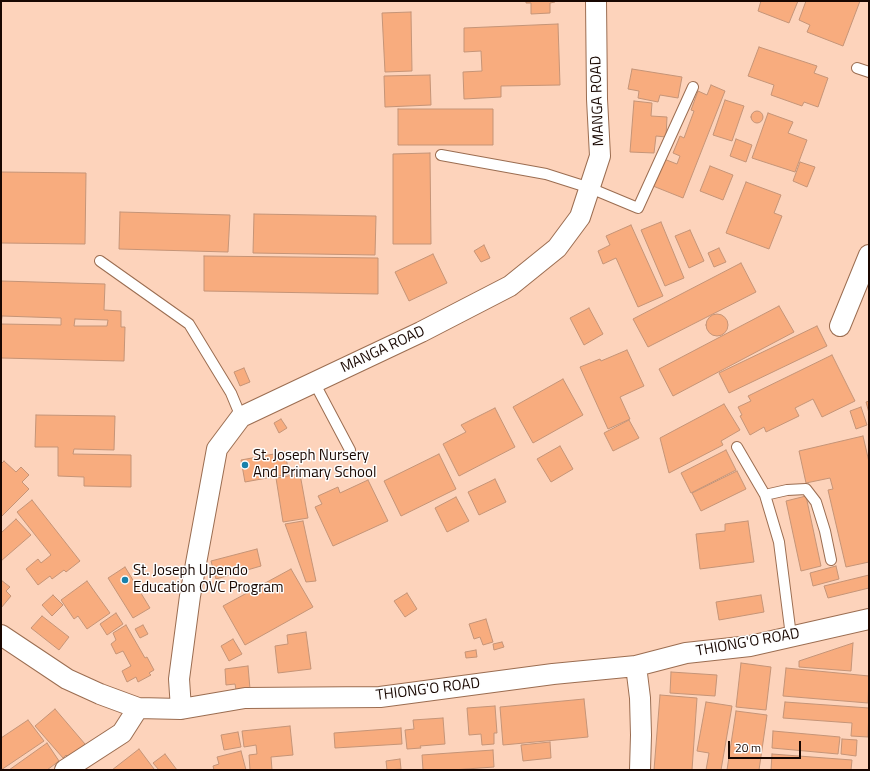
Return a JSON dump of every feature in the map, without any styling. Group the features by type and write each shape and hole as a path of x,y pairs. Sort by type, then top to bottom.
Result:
{"street":[{"name":"MANGA ROAD","path":"181,709 179,679 190,596 217,449 241,416 422,332 510,286 557,248 580,217 600,156 597,99 596,1"},
{"path":"840,326 869,255"},
{"name":"THIONG'O ROAD","path":"1,635 67,680 100,694 138,708 181,709 244,698 380,697 553,674 636,666 686,653 750,646 869,618"},
{"path":"636,666 640,698 640,770"},
{"path":"65,770 122,733 138,708"}],"lane":[{"path":"857,68 869,72"},
{"path":"441,156 546,174 590,188 638,208 693,87"},
{"path":"100,261 189,324 230,392 241,416"},
{"path":"314,382 350,450"},
{"path":"738,447 764,495 779,542 791,636"},
{"path":"764,495 788,490 806,489 816,502 825,531 831,560"}],"building":[{"path":"526,1 555,2 550,3 550,13 531,14 531,3 526,3"},
{"path":"761,1 798,1 789,23 758,11"},
{"path":"806,1 860,1 843,46 807,32 810,25 799,20"},
{"path":"411,12 412,71 385,72 382,13"},
{"path":"558,24 560,85 501,86 501,97 464,99 463,72 482,71 481,51 464,52 464,28"},
{"path":"759,47 817,66 814,73 828,78 818,107 804,102 802,106 771,95 774,85 748,76"},
{"path":"632,69 682,77 678,98 660,95 658,102 638,98 639,91 628,89"},
{"path":"430,75 431,105 385,107 384,76"},
{"path":"711,85 725,91 683,198 653,186 664,159 677,164 680,156 673,153 680,136 684,138 694,111 691,110 698,91 707,95"},
{"path":"725,100 744,106 732,141 713,135"},
{"path":"634,101 652,103 651,116 667,117 666,137 656,136 654,153 630,152"},
{"path":"398,109 493,109 493,145 398,145"},
{"path":"757,111 761,113 763,117 761,121 757,123 753,121 751,117 753,113"},
{"path":"768,113 793,122 788,133 807,140 795,172 752,158"},
{"path":"736,139 752,145 746,162 730,156"},
{"path":"430,153 431,244 393,244 393,154"},
{"path":"800,162 815,167 807,187 793,181"},
{"path":"710,166 733,175 723,200 700,191"},
{"path":"1,172 86,173 85,244 1,243"},
{"path":"746,182 781,195 774,213 782,216 769,249 726,233"},
{"path":"120,212 230,215 228,252 119,249"},
{"path":"254,214 376,216 375,255 253,253"},
{"path":"661,222 684,278 665,286 641,230"},
{"path":"631,225 663,296 638,307 616,258 603,264 598,251 610,245 606,236"},
{"path":"690,230 704,261 689,268 675,236"},
{"path":"484,245 490,258 481,262 474,251"},
{"path":"719,248 726,262 714,267 708,253"},
{"path":"433,254 447,283 409,301 395,272"},
{"path":"204,256 378,258 378,294 204,291"},
{"path":"741,263 756,292 648,347 633,319"},
{"path":"1,281 105,284 104,310 121,311 121,327 125,327 124,361 1,358","holes":["2,316 61,318 61,325 1,324","75,319 108,320 107,326 74,326"]},
{"path":"779,306 794,332 673,396 659,369"},
{"path":"589,308 603,334 584,345 570,318"},
{"path":"717,314 721,315 727,321 727,329 721,335 717,336 713,335 707,329 706,325 707,321 713,315"},
{"path":"817,326 827,346 729,393 719,373"},
{"path":"627,350 644,386 620,397 630,419 608,429 580,367 600,359 601,361"},
{"path":"832,355 855,401 822,417 813,399 795,408 799,416 766,432 764,427 750,435 740,416 742,415 738,407 751,401 748,396"},
{"path":"244,368 250,382 240,386 234,372"},
{"path":"563,379 583,415 533,443 513,407"},
{"path":"869,401 869,413 866,402"},
{"path":"724,404 740,430 721,441 723,445 669,473 660,438"},
{"path":"861,407 867,425 856,429 850,411"},
{"path":"495,408 515,447 459,476 443,444 466,432 461,425"},
{"path":"36,415 115,416 114,450 74,449 73,454 131,455 131,487 84,486 84,477 58,476 58,447 35,447"},
{"path":"281,419 287,428 279,433 274,423"},
{"path":"629,420 639,438 613,451 604,433"},
{"path":"863,436 869,462 869,562 846,567 828,490 833,489 830,478 806,483 799,451"},
{"path":"560,446 573,469 551,482 537,459"},
{"path":"726,450 736,470 691,493 681,473"},
{"path":"285,452 289,474 245,482 241,460"},
{"path":"439,454 456,489 401,516 384,481"},
{"path":"4,461 16,472 21,467 29,475 22,482 29,489 1,517 1,464"},
{"path":"737,471 746,489 701,511 692,493"},
{"path":"300,474 308,518 283,522 276,478"},
{"path":"495,479 506,502 479,515 468,492"},
{"path":"368,480 388,521 333,546 315,507 322,504 318,496 338,487 340,493"},
{"path":"806,496 821,566 801,571 786,501"},
{"path":"456,497 469,521 447,532 435,508"},
{"path":"32,500 80,561 66,572 64,570 52,579 50,576 38,585 26,569 38,559 41,563 51,555 17,512"},
{"path":"16,519 31,535 1,561 1,533"},
{"path":"303,521 316,581 306,582 285,524"},
{"path":"748,521 754,562 700,569 696,534 725,531 725,524"},
{"path":"257,549 261,566 216,579 211,561"},
{"path":"836,566 839,579 813,586 810,573"},
{"path":"125,567 150,608 133,618 108,578"},
{"path":"291,569 313,607 245,645 223,606"},
{"path":"869,575 869,588 828,598 824,586"},
{"path":"1,580 10,587 6,591 11,596 1,608"},
{"path":"87,581 110,613 87,629 78,616 74,619 61,600"},
{"path":"407,593 417,609 405,617 394,601"},
{"path":"53,595 63,605 52,616 42,605"},
{"path":"761,595 764,612 719,620 716,602"},
{"path":"116,613 123,624 107,635 100,624"},
{"path":"42,616 69,637 59,650 31,628"},
{"path":"486,619 493,642 483,645 480,637 474,639 469,624"},
{"path":"126,625 145,658 147,657 154,670 149,673 151,675 138,682 136,677 127,682 122,671 131,666 123,651 116,654 111,644 116,640 113,633"},
{"path":"143,625 148,634 140,638 135,629"},
{"path":"306,632 311,669 278,673 275,646 288,644 287,635"},
{"path":"233,639 242,654 229,661 221,646"},
{"path":"502,642 504,647 494,650 493,644"},
{"path":"853,643 851,671 799,667 799,661"},
{"path":"476,650 477,657 466,658 465,652"},
{"path":"741,663 771,667 766,710 736,707"},
{"path":"248,666 250,689 236,690 235,684 226,685 225,669"},
{"path":"786,668 869,676 868,703 783,696"},
{"path":"671,672 717,675 715,696 670,693"},
{"path":"660,695 697,698 692,770 654,770"},
{"path":"584,699 588,737 503,745 500,707"},
{"path":"706,702 732,706 721,770 706,770 709,753 697,751"},
{"path":"785,702 869,708 868,737 851,736 852,723 783,718"},
{"path":"495,706 497,733 494,733 494,744 482,745 481,734 469,735 467,708"},
{"path":"55,709 85,744 69,758 66,755 63,758 35,726"},
{"path":"736,711 767,715 759,770 727,770"},
{"path":"443,718 445,744 420,746 421,748 407,749 405,730 414,729 413,720"},
{"path":"28,720 44,741 1,770 1,738"},
{"path":"290,726 293,755 271,757 272,770 250,770 249,755 257,754 256,745 244,747 242,731"},
{"path":"401,728 402,744 335,748 334,733"},
{"path":"773,731 840,737 838,754 772,748"},
{"path":"238,732 241,747 224,750 221,735"},
{"path":"842,739 857,740 856,756 841,754"},
{"path":"550,742 551,758 523,761 521,745"},
{"path":"47,743 59,761 47,770 9,770"},
{"path":"139,749 154,769 112,770"},
{"path":"493,750 494,767 452,770 423,770 422,755"},
{"path":"241,751 246,770 214,770 213,766 219,764 217,757"},
{"path":"165,754 177,770 159,770 153,763"},
{"path":"772,754 852,760 851,770 771,770"},
{"path":"400,759 401,769 387,770 386,761"}],"place":[{"name":"St. Joseph Nursery And Primary School","path":"245,465"},
{"name":"St. Joseph Upendo Education OVC Program","path":"125,580"}]}
